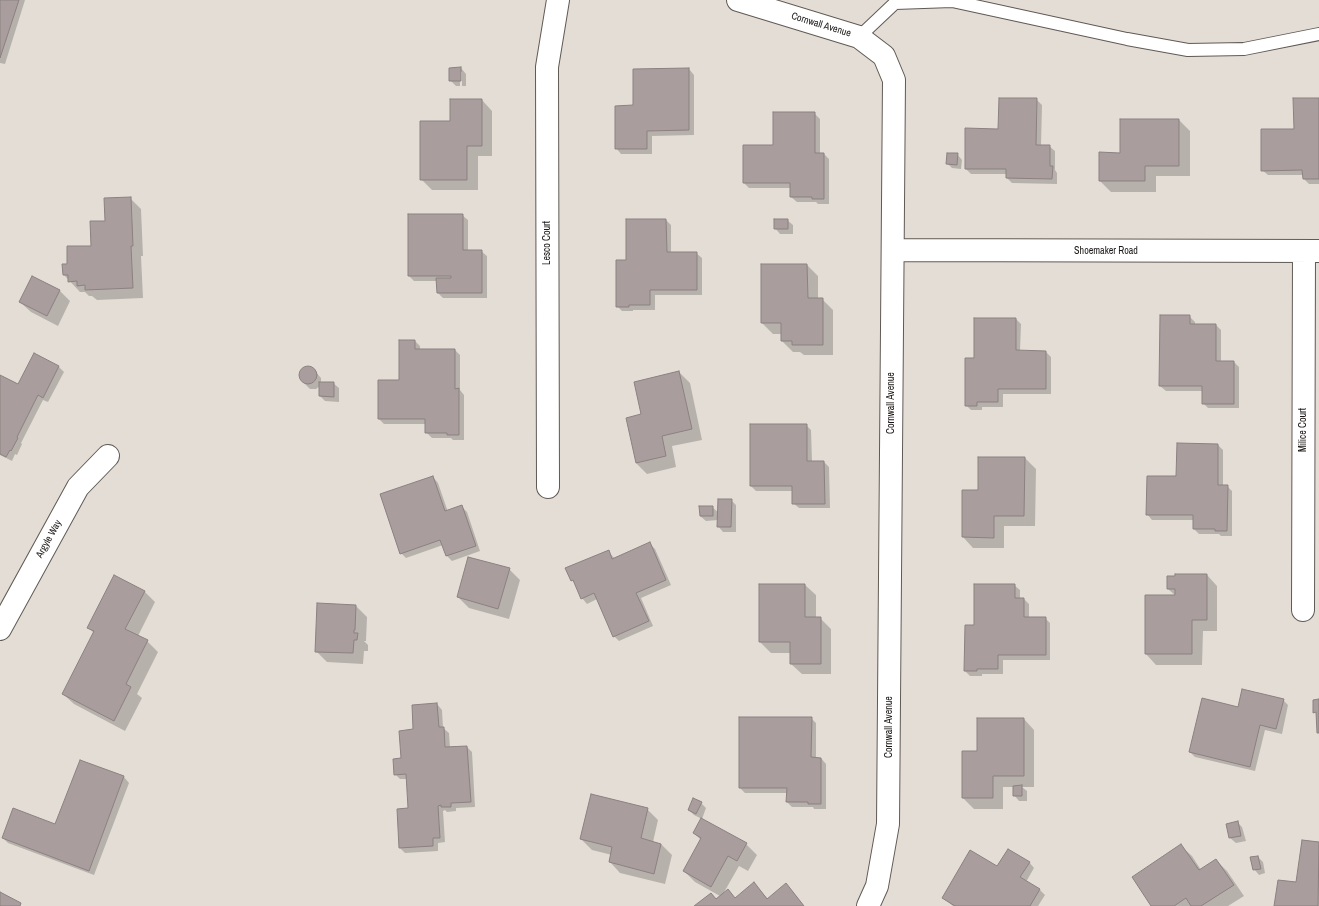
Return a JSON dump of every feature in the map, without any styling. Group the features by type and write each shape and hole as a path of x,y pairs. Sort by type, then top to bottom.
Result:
{"street":[{"name":"Lesco Court","path":"548,487 546,68 558,0"},
{"name":"Cornwall Avenue","path":"738,0 860,37 884,56 894,80 888,824 877,886 868,906"},
{"name":"Shoemaker Road","path":"893,250 1311,251"},
{"name":"Milice Court","path":"1303,610 1311,251"},
{"name":"Argyle Way","path":"0,629 78,487 108,456"}],"lane":[{"path":"860,37 894,3 952,1 1127,39 1188,50 1244,49 1319,34"}],"building":[{"path":"0,0 19,0 0,58"},
{"path":"461,67 461,81 449,81 449,68"},
{"path":"689,68 689,130 647,131 647,149 615,149 615,106 633,105 633,69"},
{"path":"999,98 1037,98 1036,145 1050,145 1050,166 1053,166 1052,179 1006,178 1006,169 965,169 965,128 998,129"},
{"path":"1293,98 1319,98 1319,179 1303,179 1302,170 1261,171 1261,129 1294,129"},
{"path":"450,99 482,99 482,146 467,146 467,180 420,180 420,121 450,121"},
{"path":"773,112 815,112 815,153 824,153 824,199 812,199 812,197 790,197 790,183 743,183 743,145 773,145"},
{"path":"1120,119 1179,119 1179,166 1145,166 1145,181 1099,181 1099,152 1120,153"},
{"path":"947,153 958,153 957,165 946,164"},
{"path":"131,197 133,288 85,290 85,285 77,286 77,281 68,282 68,275 63,275 62,264 67,264 67,246 91,246 90,221 105,221 104,198"},
{"path":"408,214 463,214 463,250 482,250 482,293 437,293 436,278 451,278 451,276 408,276"},
{"path":"626,219 666,219 667,252 697,252 697,290 650,290 650,305 629,305 629,307 616,307 616,260 626,260"},
{"path":"774,219 788,219 788,229 774,229"},
{"path":"761,264 807,264 808,298 823,298 823,345 792,345 792,341 781,341 781,323 761,323"},
{"path":"32,276 60,290 47,316 19,302"},
{"path":"1160,315 1190,315 1190,324 1216,324 1216,361 1234,361 1234,404 1202,404 1202,386 1159,386"},
{"path":"974,318 1016,318 1016,350 1046,351 1046,389 998,389 998,402 977,402 977,406 965,406 965,358 974,358"},
{"path":"399,340 415,340 415,349 455,349 455,389 459,388 459,435 447,435 447,433 425,433 425,419 378,419 378,380 399,380"},
{"path":"34,353 59,366 43,398 38,395 17,437 18,438 6,457 0,454 0,375 18,384"},
{"path":"308,366 314,369 317,375 314,381 308,384 302,381 299,375 302,369"},
{"path":"679,371 692,429 662,436 666,456 636,463 626,418 641,414 634,382"},
{"path":"319,382 334,382 334,397 319,396"},
{"path":"750,424 807,424 807,461 824,461 825,504 792,504 792,486 750,486"},
{"path":"1177,443 1218,444 1218,485 1228,485 1227,531 1215,531 1215,529 1193,529 1193,515 1146,515 1147,476 1176,476"},
{"path":"978,457 1025,457 1024,516 994,516 994,538 962,537 962,490 978,490"},
{"path":"433,476 445,511 462,505 476,546 446,556 440,540 400,554 380,494"},
{"path":"718,499 732,499 731,527 717,527"},
{"path":"699,506 713,506 713,516 700,516"},
{"path":"650,542 666,580 636,593 649,621 613,637 594,593 581,599 573,580 571,581 565,568 609,550 612,559"},
{"path":"468,557 510,568 498,609 457,597"},
{"path":"1175,574 1207,574 1207,620 1192,620 1192,654 1145,654 1145,595 1175,595 1175,589 1167,589 1167,576 1175,576"},
{"path":"114,575 145,591 125,629 148,640 126,684 131,687 114,721 62,694 94,631 87,628"},
{"path":"759,584 805,584 805,617 821,617 821,664 790,664 790,642 759,642"},
{"path":"974,584 1015,584 1015,598 1024,598 1024,617 1046,617 1046,655 998,655 998,669 977,669 977,671 964,671 965,625 974,625"},
{"path":"317,603 356,605 354,633 358,633 357,640 354,640 353,653 315,652"},
{"path":"1242,689 1284,699 1276,729 1260,725 1250,767 1189,752 1202,698 1238,707"},
{"path":"1319,699 1319,733 1317,733 1316,712 1313,713 1313,700"},
{"path":"437,703 439,727 444,727 445,747 467,746 471,802 451,803 451,807 441,807 441,805 438,806 440,838 433,838 433,846 399,848 397,809 408,808 406,774 394,775 393,759 401,758 399,731 413,729 412,705"},
{"path":"739,717 812,717 811,757 821,758 821,804 808,804 808,802 786,802 787,788 739,788"},
{"path":"977,718 1024,718 1024,776 993,776 993,798 962,798 962,751 977,751"},
{"path":"80,760 124,776 89,871 2,838 13,808 55,824"},
{"path":"1022,785 1022,796 1013,796 1013,786"},
{"path":"591,794 648,808 641,838 661,844 654,874 609,862 612,847 580,839"},
{"path":"693,798 702,802 696,814 688,810"},
{"path":"701,818 747,843 737,861 728,856 711,887 683,871 701,838 693,833"},
{"path":"1238,821 1241,836 1229,838 1226,824"},
{"path":"1302,840 1319,842 1318,906 1274,906 1278,880 1296,882"},
{"path":"1181,844 1199,870 1216,859 1234,885 1201,906 1191,906 1186,898 1174,906 1151,906 1132,877"},
{"path":"1008,849 1030,862 1020,877 1040,889 1030,906 955,906 942,898 970,850 997,866"},
{"path":"1258,856 1261,869 1253,870 1250,857"},
{"path":"754,882 767,899 786,883 804,906 694,906 711,893 716,899 728,889 735,898"},
{"path":"0,892 21,903 20,906 0,906"}]}
